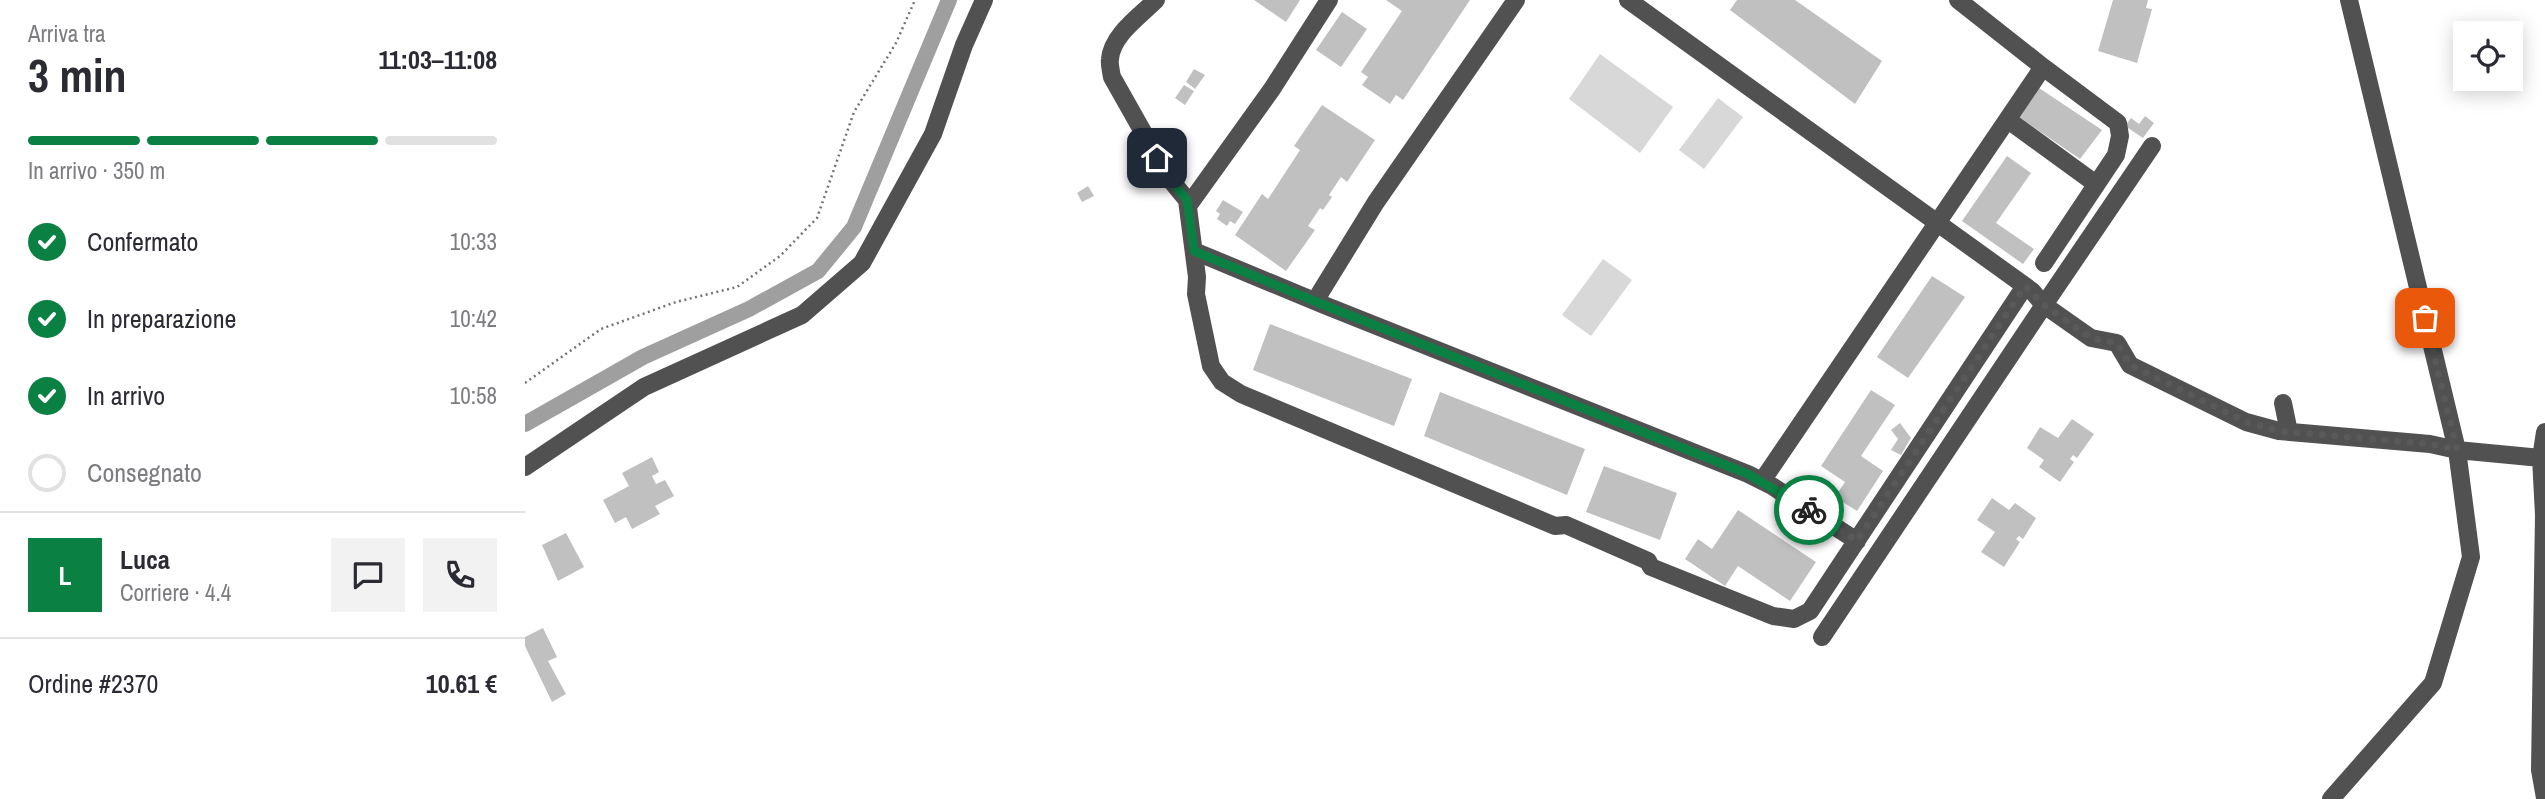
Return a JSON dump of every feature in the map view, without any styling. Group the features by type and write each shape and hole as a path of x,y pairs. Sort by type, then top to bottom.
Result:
{"street":[{"path":"525,467 644,387 802,315 862,263 933,134 983,0"},
{"path":"1156,0 1122,33 1109,60 1112,77 1169,178 1187,200 1197,276 1196,294 1211,366 1222,382 1252,399 1506,506 1555,526 1566,525 1647,561 1651,567 1744,607 1794,619 1810,611 2025,286"},
{"path":"1188,206 1272,89 1329,0"},
{"path":"1315,302 1376,202 1516,0"},
{"path":"1628,0 2025,286 2044,305 2091,338 2117,343 2130,365 2246,422 2289,432 2430,444 2457,450 2541,458"},
{"path":"1958,0 2118,123 2120,136 2116,155 2044,262"},
{"path":"2331,799 2433,683 2471,557 2457,450 2349,0"},
{"path":"1762,481 2043,67"},
{"path":"2007,120 2096,184"},
{"path":"1822,637 2153,146"},
{"path":"1194,251 1762,481 1857,541"},
{"path":"2283,403 2289,432"},
{"path":"2545,432 2541,458 2543,515 2540,770 2545,798"}],"path":[{"path":"525,383 601,328 676,302 737,287 780,256 817,218 854,112 896,43 915,0"}],"shaded area":[{"path":"1600,54 1673,107 1640,153 1569,99"},
{"path":"1718,98 1743,117 1704,169 1679,150"},
{"path":"1603,259 1632,280 1591,336 1562,315"}],"building":[{"path":"1254,0 1300,0 1286,22"},
{"path":"1386,0 1470,0 1403,100 1396,95 1390,104 1362,85 1368,77 1361,72 1402,11"},
{"path":"1737,0 1795,0 1882,61 1855,104 1730,10"},
{"path":"2113,0 2148,0 2146,8 2152,9 2137,63 2098,51"},
{"path":"1342,12 1367,29 1341,67 1316,50"},
{"path":"1194,69 1205,75 1195,89 1186,82"},
{"path":"1184,85 1194,91 1185,105 1175,98"},
{"path":"2036,86 2102,130 2080,159 2016,115"},
{"path":"1322,105 1375,140 1347,182 1341,177 1329,195 1332,197 1323,210 1320,208 1308,226 1315,230 1286,271 1235,235 1262,194 1268,199 1300,150 1294,146"},
{"path":"2145,116 2154,123 2143,138 2125,126 2131,118 2139,124"},
{"path":"2007,156 2031,173 1996,223 2034,249 2023,264 1962,221"},
{"path":"1088,186 1094,196 1082,202 1077,193"},
{"path":"1223,200 1243,212 1235,224 1230,221 1227,226 1217,219 1220,214 1216,211"},
{"path":"1932,276 1965,297 1908,378 1877,357"},
{"path":"1270,324 1412,379 1394,426 1253,370"},
{"path":"1871,390 1895,405 1861,456 1883,471 1857,511 1835,497 1845,482 1821,466"},
{"path":"1440,392 1585,449 1567,495 1424,436"},
{"path":"2072,419 2094,434 2077,458 2073,455 2070,459 2074,462 2060,482 2039,467 2044,460 2027,448 2040,427 2058,438"},
{"path":"1900,423 1911,438 1901,455 1891,450 1898,439 1891,430"},
{"path":"652,457 659,472 652,476 656,484 665,480 674,496 655,506 660,514 632,529 626,517 615,523 603,500 629,486 622,473"},
{"path":"1604,466 1677,493 1660,540 1586,512"},
{"path":"1992,498 2009,510 2015,503 2036,518 2023,539 2019,536 2016,539 2020,542 2004,567 1981,552 1995,532 1977,520"},
{"path":"1738,510 1816,562 1790,601 1738,566 1725,586 1685,559 1698,539 1712,549"},
{"path":"566,533 584,567 558,581 542,545"},
{"path":"543,628 557,657 548,661 566,694 552,702 525,646 525,637"}],"waterway":[{"path":"525,424 643,357 749,309 818,271 854,227 949,0"}],"way so far":[{"path":"1809,510 1857,541 2025,286 2044,305 2091,338 2117,343 2130,365 2246,422 2279,431 2430,444 2457,450 2425,318"}],"route":[{"path":"1157,158 1187,200 1194,251 1748,474 1809,510"}]}
